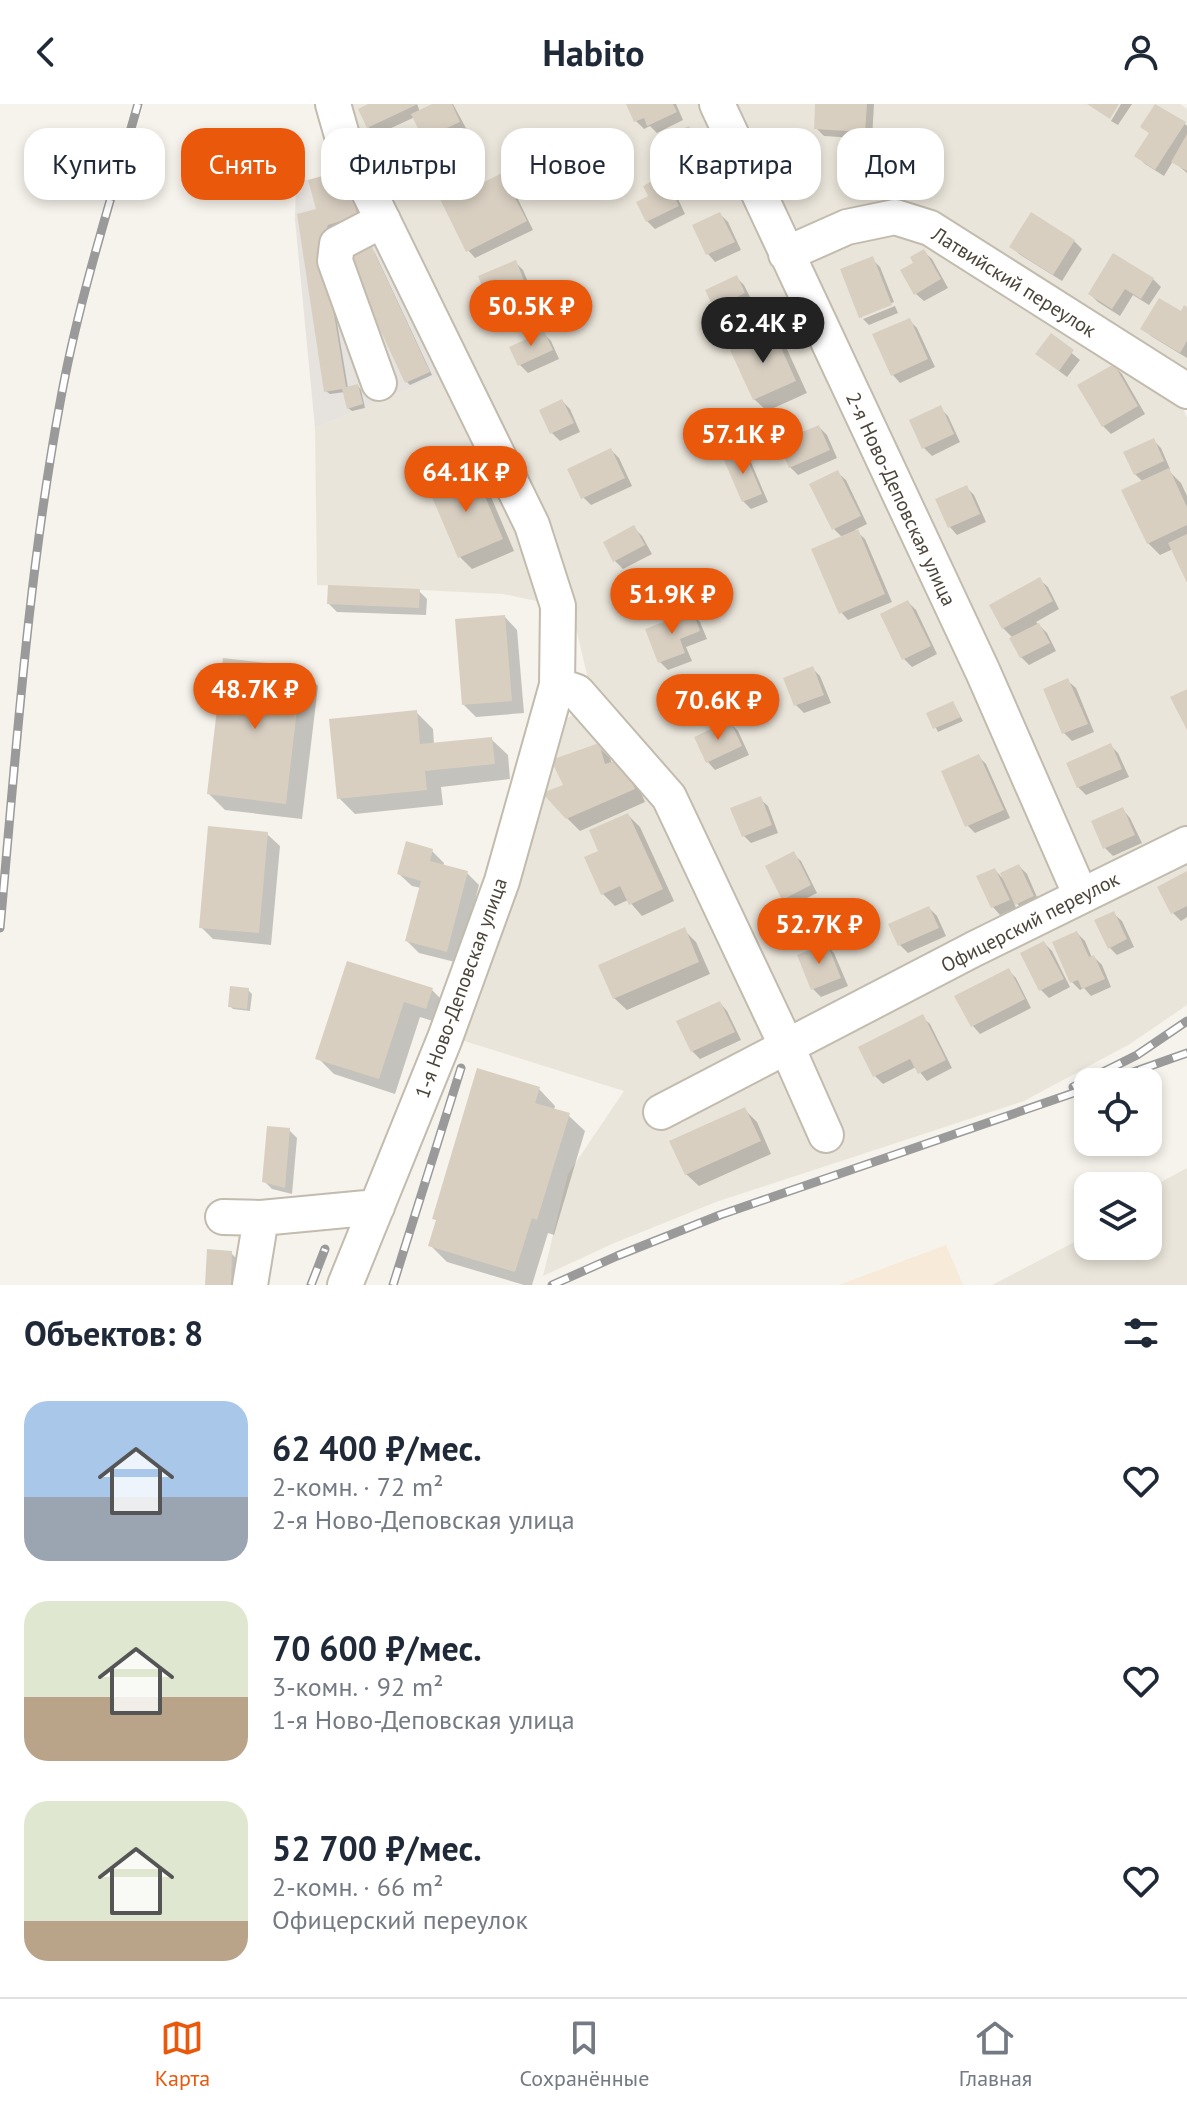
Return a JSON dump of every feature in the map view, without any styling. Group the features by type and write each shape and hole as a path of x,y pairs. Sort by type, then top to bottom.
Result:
{"street":[{"name":"1-я Ново-Деповская улица","path":"333,104 343,139 532,525 558,606 557,685 502,881 445,1038 345,1285"},
{"name":"2-я Ново-Деповская улица","path":"717,104 983,672 1081,896"},
{"name":"Латвийский переулок","path":"786,254 847,227 895,217 930,228 1187,391"},
{"path":"379,383 335,261 337,244 383,220"},
{"path":"557,685 577,692 669,797 826,1135"},
{"name":"Офицерский переулок","path":"661,1112 1187,844"},
{"path":"223,1217 261,1218 377,1207"},
{"path":"250,1285 261,1218"}],"shaded area":[{"path":"345,104 705,104 716,128 650,128 650,200 749,200 1067,893 792,1036 678,793 588,679 570,603 388,200 485,200 485,128 356,128"},
{"path":"730,104 1180,104 1187,109 1187,377 933,220 790,237 773,200 821,200 821,128 741,128"},
{"path":"321,176 321,200 361,200 446,373 315,428 295,220 296,200 305,200 305,180"},
{"path":"895,225 1179,398 1187,418 1187,834 1085,882 798,259"},
{"path":"446,373 522,526 546,603 503,594 317,585 315,428"},
{"path":"582,709 660,802 783,1058 1187,854 1187,1005 1130,1044 1085,1068 1074,1068 1074,1074 1024,1101 716,1202 543,1276 568,1174 624,1091 458,1039 558,724"},
{"path":"1187,1168 1187,1285 992,1285 1074,1242 1074,1260 1162,1260 1162,1181"},
{"path":"946,1245 963,1285 839,1285"}],"building":[{"path":"368,104 418,104 367,128 358,109"},
{"path":"432,104 452,104 460,122 447,128 418,128 411,114"},
{"path":"626,104 673,104 677,112 647,126 644,118 634,122"},
{"path":"815,104 867,104 865,128 814,128"},
{"path":"1087,104 1119,104 1110,119"},
{"path":"1155,104 1186,122 1155,170 1134,156 1149,133 1140,127"},
{"path":"1187,134 1187,171 1171,162"},
{"path":"501,174 501,200 516,200 527,221 466,252 440,200 485,200 485,182"},
{"path":"321,176 321,200 353,200 358,216 328,225 322,241 346,387 358,384 363,404 347,409 342,389 324,392 297,214 316,209 308,180"},
{"path":"650,182 650,200 676,200 679,206 646,222 636,202 648,196 643,186"},
{"path":"720,212 735,242 706,255 692,225"},
{"path":"1031,212 1075,240 1053,275 1009,247"},
{"path":"371,245 430,372 405,383 346,257"},
{"path":"924,249 941,279 914,295 900,270 913,263 910,257"},
{"path":"1113,253 1154,278 1141,299 1125,289 1112,309 1088,294"},
{"path":"873,256 892,305 859,318 840,269"},
{"path":"516,260 526,286 488,302 478,276"},
{"path":"737,275 745,293 714,309 705,290"},
{"path":"1159,298 1181,311 1184,305 1187,307 1187,341 1180,353 1140,329"},
{"path":"910,318 928,359 891,376 872,334"},
{"path":"773,330 796,381 753,400 730,350"},
{"path":"544,331 553,350 518,366 509,347"},
{"path":"1051,333 1074,350 1059,371 1035,354"},
{"path":"1114,364 1138,406 1102,427 1077,385"},
{"path":"562,399 574,423 550,434 539,410"},
{"path":"941,405 954,434 922,449 909,420"},
{"path":"819,425 830,450 789,468 778,442"},
{"path":"1154,438 1164,461 1134,475 1123,452"},
{"path":"611,448 625,478 581,499 567,469"},
{"path":"743,449 762,494 742,502 723,458"},
{"path":"1169,468 1187,507 1187,525 1147,544 1121,490"},
{"path":"474,470 503,539 458,558 429,490"},
{"path":"838,470 861,516 832,530 809,484"},
{"path":"967,485 980,514 948,528 935,499"},
{"path":"634,525 645,545 613,562 603,542"},
{"path":"858,529 885,594 839,614 811,549"},
{"path":"1187,534 1187,583 1168,543"},
{"path":"1040,577 1053,601 1002,629 989,605"},
{"path":"328,585 420,589 419,608 327,604"},
{"path":"908,600 931,646 902,660 880,614"},
{"path":"693,611 700,631 680,639 685,653 658,663 645,629"},
{"path":"505,615 512,701 462,705 455,619"},
{"path":"1039,623 1050,643 1020,658 1009,638"},
{"path":"223,658 302,667 286,804 207,794"},
{"path":"813,666 824,695 794,706 783,678"},
{"path":"1068,678 1088,724 1062,734 1043,689"},
{"path":"1187,689 1187,730 1170,697"},
{"path":"953,701 961,717 933,729 926,713"},
{"path":"417,710 420,744 492,737 495,764 425,771 427,790 337,799 329,719"},
{"path":"730,720 742,746 706,763 694,737"},
{"path":"599,743 605,764 622,759 635,789 566,819 542,793 563,785 551,760"},
{"path":"1111,743 1122,769 1077,788 1066,763"},
{"path":"979,754 1004,810 965,827 941,771"},
{"path":"761,796 772,825 742,837 730,808"},
{"path":"1123,807 1135,835 1103,849 1091,821"},
{"path":"628,813 663,889 629,905 620,886 601,895 584,857 598,851 589,830"},
{"path":"208,826 268,832 259,933 199,928"},
{"path":"406,841 433,849 430,861 468,871 447,952 405,941 421,881 397,874"},
{"path":"794,851 811,885 782,900 765,866"},
{"path":"1019,864 1034,896 1015,905 1000,873"},
{"path":"995,868 1010,900 991,908 976,876"},
{"path":"1187,871 1187,906 1171,914 1157,887"},
{"path":"929,906 939,928 898,946 888,924"},
{"path":"1114,911 1127,939 1108,949 1094,920"},
{"path":"685,927 699,962 613,999 598,965"},
{"path":"1077,931 1089,957 1094,955 1105,979 1082,989 1078,980 1070,983 1052,942"},
{"path":"1044,941 1064,979 1039,991 1020,953"},
{"path":"827,943 841,978 811,990 797,955"},
{"path":"347,961 433,988 426,1009 404,1002 379,1079 315,1059"},
{"path":"1009,968 1025,999 971,1027 954,996"},
{"path":"230,986 249,988 247,1009 228,1007"},
{"path":"720,1001 735,1032 691,1052 676,1021"},
{"path":"923,1014 946,1060 918,1074 910,1059 873,1077 858,1047"},
{"path":"477,1068 540,1087 535,1103 570,1113 537,1220 532,1218 515,1272 428,1246 436,1220 432,1219"},
{"path":"745,1107 761,1141 685,1175 669,1141"},
{"path":"267,1126 290,1128 285,1188 262,1182"},
{"path":"207,1249 232,1251 231,1285 205,1285"}],"railway":[{"path":"0,928 24,665 49,468 76,328 138,104"},
{"path":"1073,1087 1137,1055 1187,1021"},
{"path":"1145,1068 1187,1053"},
{"path":"393,1285 461,1068"},
{"path":"552,1285 720,1215 1074,1093"},
{"path":"311,1285 325,1249"}]}
